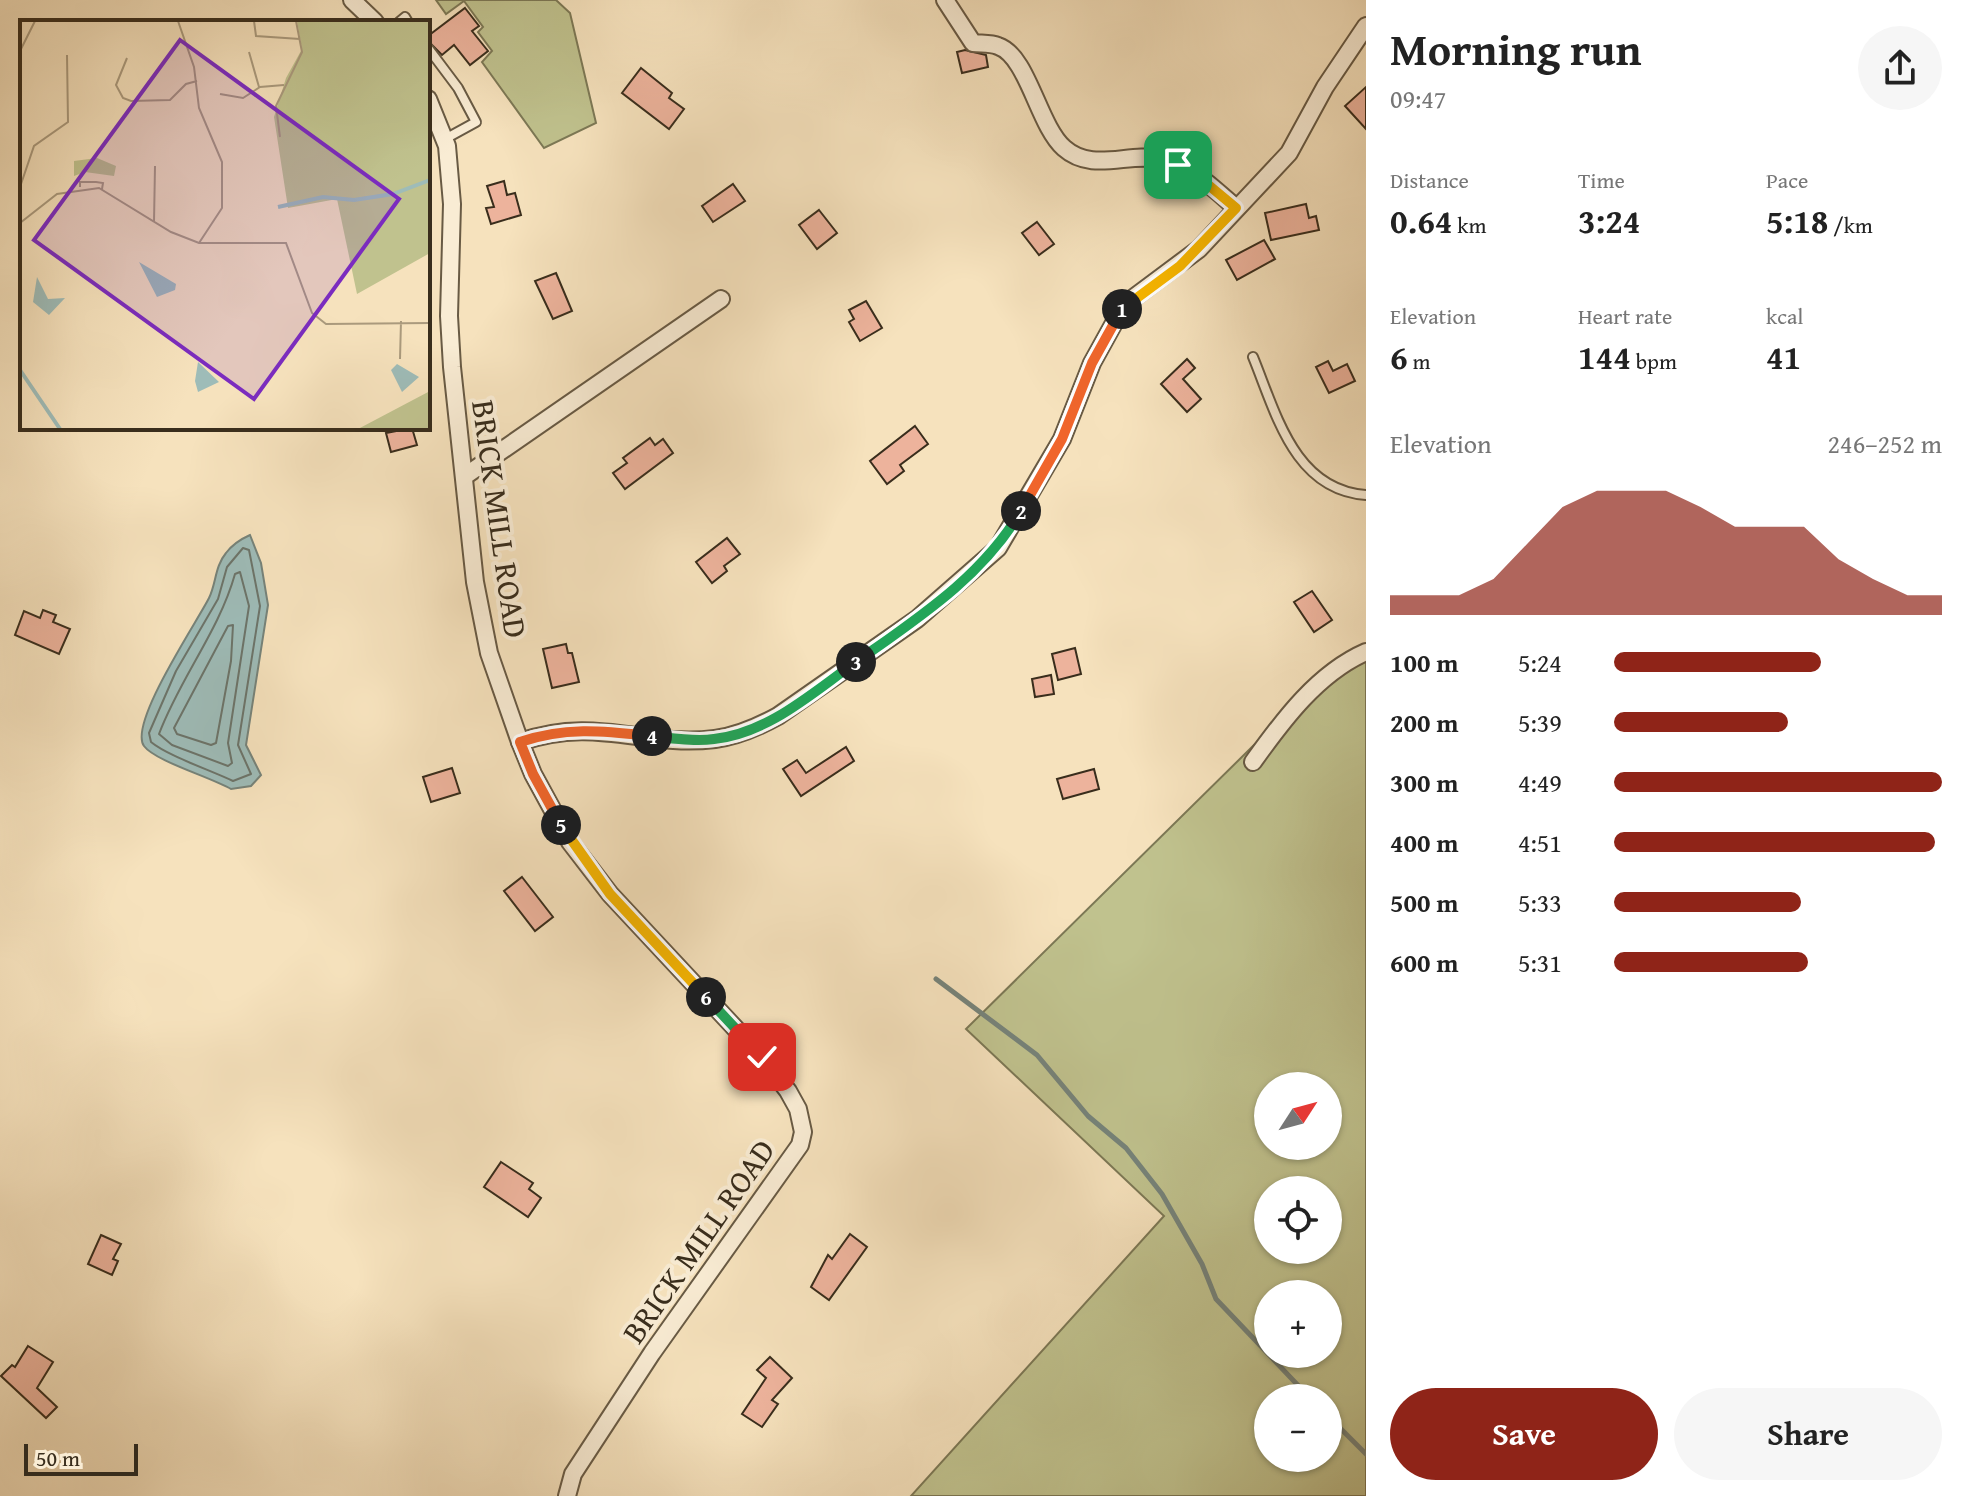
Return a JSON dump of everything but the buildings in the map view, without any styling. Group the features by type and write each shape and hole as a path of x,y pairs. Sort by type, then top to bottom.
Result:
{"street":[{"path":"352,0 373,20"},
{"path":"945,0 973,43 999,46 1013,57 1049,128 1065,149 1095,162 1158,158 1188,168 1236,208"},
{"path":"520,742 548,732 571,729 711,740 740,734 778,716 917,619 998,548 1062,439 1092,363 1124,305 1180,266 1289,153 1325,87 1366,26"},
{"name":"BRICK MILL ROAD","path":"430,104 445,139 452,204 450,342 475,582 486,639 520,742 533,774 570,842 610,894 762,1057 798,1109 803,1132 800,1145 652,1353 573,1474 567,1496"},
{"path":"465,476 721,299"},
{"path":"1253,762 1278,727 1331,673 1342,663 1366,652"}],"lane":[{"path":"430,51 458,88 476,122 445,139"},
{"path":"1253,357 1289,446 1311,472 1333,488 1346,494 1366,495"}],"green space":[{"path":"436,0 556,0 570,13 596,123 544,148 482,62 492,51 478,32 483,27 464,1 446,14"},
{"path":"1366,659 1366,1496 911,1496 1164,1216 966,1029 1326,674"}],"water":[{"path":"250,535 261,563 268,605 246,745 261,775 251,786 231,789 150,752 144,746 142,734 154,696 209,598 222,558 240,540"}],"waterway":[{"path":"936,979 1037,1055 1088,1116 1126,1148 1162,1194 1202,1264 1216,1299 1297,1384"},
{"path":"1342,1430 1366,1454"}],"route":[{"path":"762,1057 610,894 570,842 533,774 520,742 548,732 571,729 711,740 751,730 778,716 917,619 959,585 998,548 1013,525 1062,439 1092,363 1124,305 1180,266 1236,208 1188,168 1178,165"}]}
